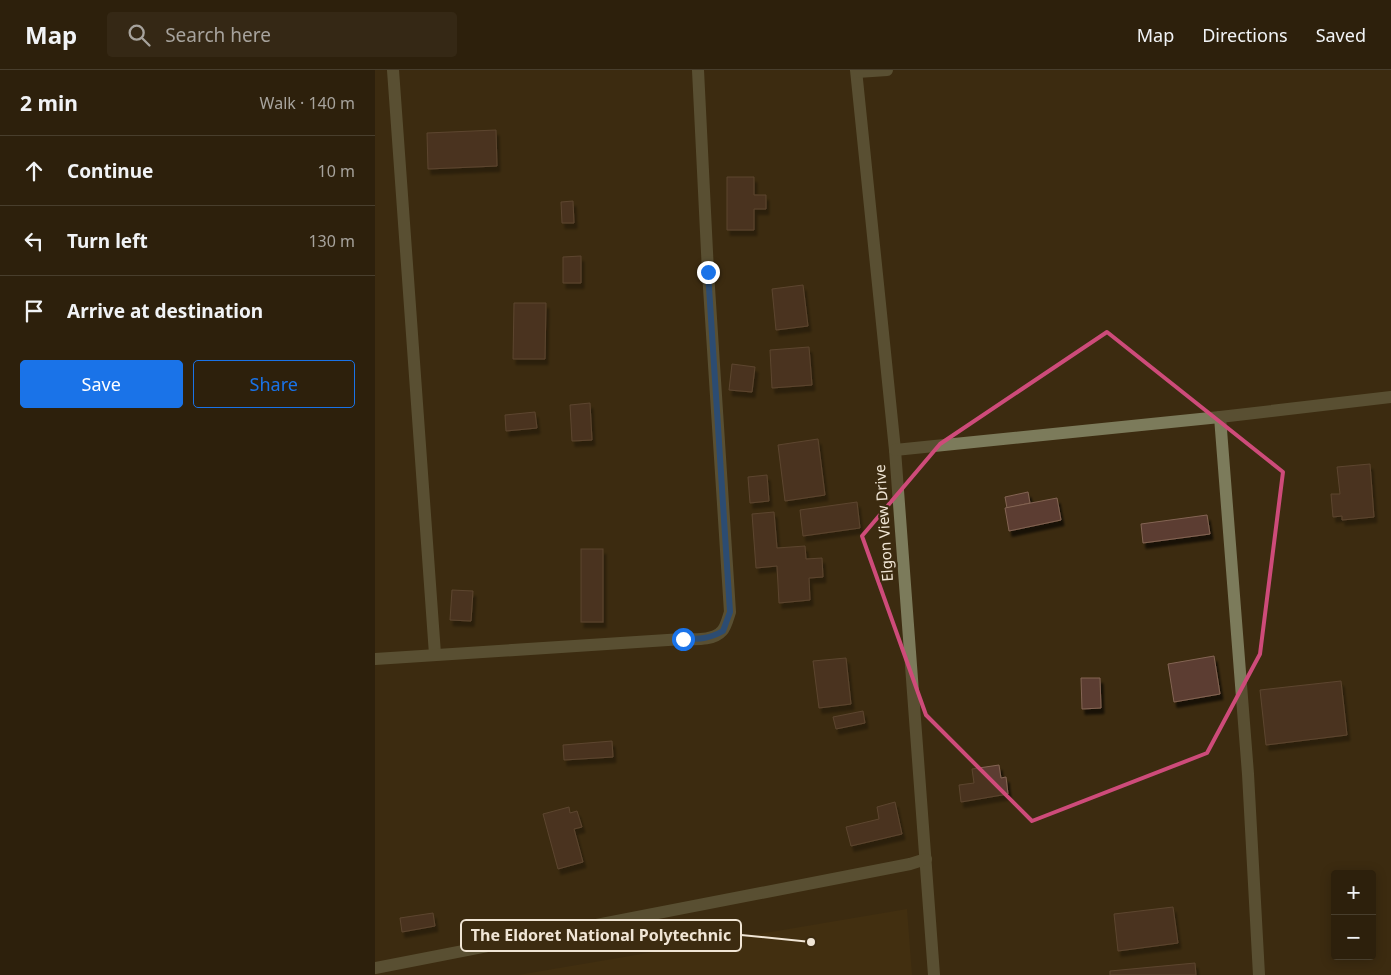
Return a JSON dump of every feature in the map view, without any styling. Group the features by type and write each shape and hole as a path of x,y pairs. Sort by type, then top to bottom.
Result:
{"street":[{"path":"393,70 435,654"},
{"path":"375,659 699,639 713,637 723,631 730,612 708,272 698,70"},
{"path":"856,71 887,70"},
{"name":"Elgon View Drive","path":"856,71 895,450 934,975"},
{"path":"895,450 1220,417 1391,397"},
{"path":"1220,417 1248,774 1259,975"},
{"path":"375,968 910,864 926,858"}],"highlighted area":[{"path":"1107,332 1283,472 1260,654 1207,753 1032,821 926,715 862,536 940,444"}],"shaded area":[{"path":"907,909 912,975 518,975"}],"building":[{"path":"496,130 497,166 428,169 427,133"},
{"path":"727,177 754,177 754,195 766,195 766,209 754,209 754,230 727,230"},
{"path":"573,201 574,223 562,223 561,202"},
{"path":"581,256 581,283 563,283 563,257"},
{"path":"803,285 808,326 776,330 772,289"},
{"path":"514,303 546,303 545,359 513,359"},
{"path":"809,347 812,385 772,388 770,350"},
{"path":"732,364 755,367 752,392 729,390"},
{"path":"590,403 592,440 572,441 570,405"},
{"path":"535,412 537,428 506,431 505,415"},
{"path":"818,439 825,495 785,501 778,445"},
{"path":"1370,464 1374,517 1342,520 1342,516 1333,517 1331,494 1340,494 1337,467"},
{"path":"767,475 769,501 750,503 748,477"},
{"path":"1028,492 1030,503 1007,508 1005,497"},
{"path":"1057,498 1061,520 1009,531 1005,508"},
{"path":"857,502 860,528 803,536 800,510"},
{"path":"774,512 777,548 805,546 806,559 822,558 823,577 809,578 810,600 779,603 777,566 756,568 752,514"},
{"path":"1207,515 1210,534 1143,543 1141,524"},
{"path":"581,549 603,549 603,622 581,622"},
{"path":"452,590 473,591 471,621 450,620"},
{"path":"1214,656 1220,694 1174,702 1168,664"},
{"path":"846,658 851,704 819,708 813,661"},
{"path":"1081,678 1100,678 1101,708 1082,709"},
{"path":"1341,681 1347,735 1266,745 1260,690"},
{"path":"863,711 865,723 836,729 833,717"},
{"path":"612,741 613,757 564,760 563,745"},
{"path":"999,765 1001,778 1006,777 1008,794 961,802 959,785 974,783 972,769"},
{"path":"895,802 902,834 851,846 846,827 879,819 877,807"},
{"path":"569,807 570,813 577,811 582,827 574,829 583,862 558,869 543,814"},
{"path":"1173,907 1178,943 1118,951 1114,914"},
{"path":"433,913 435,926 402,932 400,918"},
{"path":"1195,963 1196,975 1110,975 1110,971"}],"place":[{"name":"The Eldoret National Polytechnic","path":"811,942"}],"route":[{"path":"683,639 713,637 723,631 730,612 708,272"}]}
